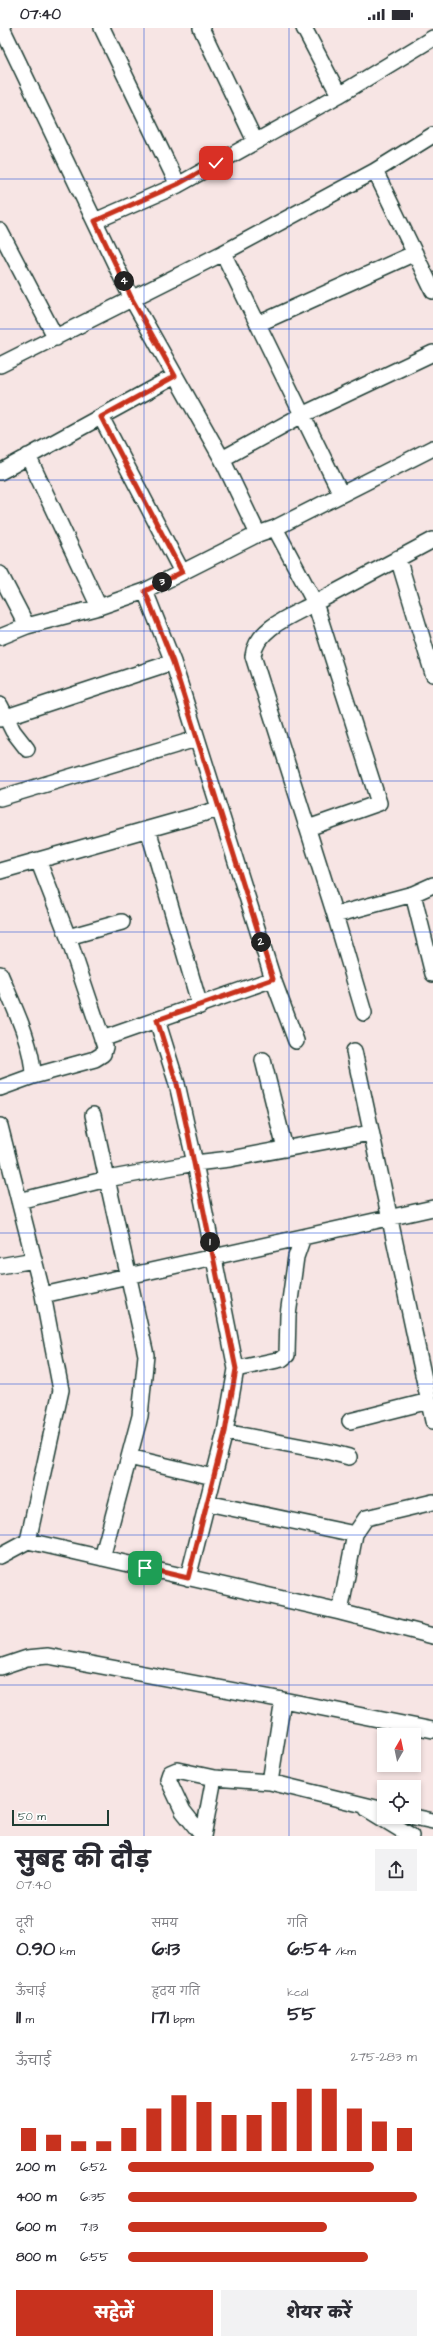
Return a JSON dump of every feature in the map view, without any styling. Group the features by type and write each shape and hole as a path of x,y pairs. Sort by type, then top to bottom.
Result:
{"street":[{"path":"2,28 132,299 222,459 258,534"},
{"path":"102,28 178,184"},
{"path":"201,28 255,141"},
{"path":"304,28 339,95"},
{"path":"95,221 178,184 339,95 433,38"},
{"path":"0,365 223,253 375,171 433,135"},
{"path":"375,171 433,290"},
{"path":"0,231 56,338"},
{"path":"258,324 415,252"},
{"path":"223,253 341,494"},
{"path":"222,459 302,415 433,353"},
{"path":"0,472 175,376"},
{"path":"101,417 182,572"},
{"path":"0,637 27,626 99,607 145,591 258,534 275,528 433,448"},
{"path":"28,456 99,607"},
{"path":"275,528 315,603 379,803 308,828"},
{"path":"364,1013 308,828 253,656 254,645 264,633 315,603 433,540"},
{"path":"398,558 433,674"},
{"path":"0,574 27,626"},
{"path":"145,591 173,662 196,739 273,979 296,1041"},
{"path":"27,749 2,714 173,662"},
{"path":"0,798 196,739"},
{"path":"0,871 219,809"},
{"path":"148,829 200,1006"},
{"path":"0,1088 33,1076 95,1059 103,1054 105,1047 68,937 38,860"},
{"path":"335,915 412,894 433,885"},
{"path":"412,894 433,974"},
{"path":"68,937 122,922"},
{"path":"0,974 22,1028 33,1067 33,1076"},
{"path":"102,1039 200,1006 273,979"},
{"path":"157,1020 177,1084 195,1163 236,1369 225,1432 188,1578"},
{"path":"354,1051 370,1133 390,1218 433,1421"},
{"path":"264,1060 285,1149"},
{"path":"93,1115 130,1275 146,1356 140,1416 102,1558"},
{"path":"0,1126 43,1295 61,1390 28,1541"},
{"path":"19,1202 107,1179 370,1133"},
{"path":"43,1295 433,1208"},
{"path":"236,1369 282,1359 287,1356 288,1315 296,1257 303,1237"},
{"path":"0,1266 34,1260"},
{"path":"350,1421 429,1401"},
{"path":"225,1432 349,1457"},
{"path":"129,1457 213,1477"},
{"path":"340,1612 355,1534 366,1518 433,1502"},
{"path":"207,1503 355,1534"},
{"path":"0,1556 28,1541 340,1612 433,1636"},
{"path":"0,1667 27,1658 48,1656 433,1730"},
{"path":"270,1782 283,1700"},
{"path":"203,1835 183,1811 168,1779 170,1773 177,1770 214,1778 270,1782 377,1808"},
{"path":"203,1835 214,1778"},
{"path":"357,1803 411,1836"},
{"path":"421,1818 433,1821"}],"route":[{"path":"145,1568 188,1578 225,1432 236,1369 233,1343 213,1257 195,1163 177,1084 157,1020 273,979 196,739 173,662 145,591 182,572 101,417 175,376 132,299 95,221 178,184 216,163"}]}
